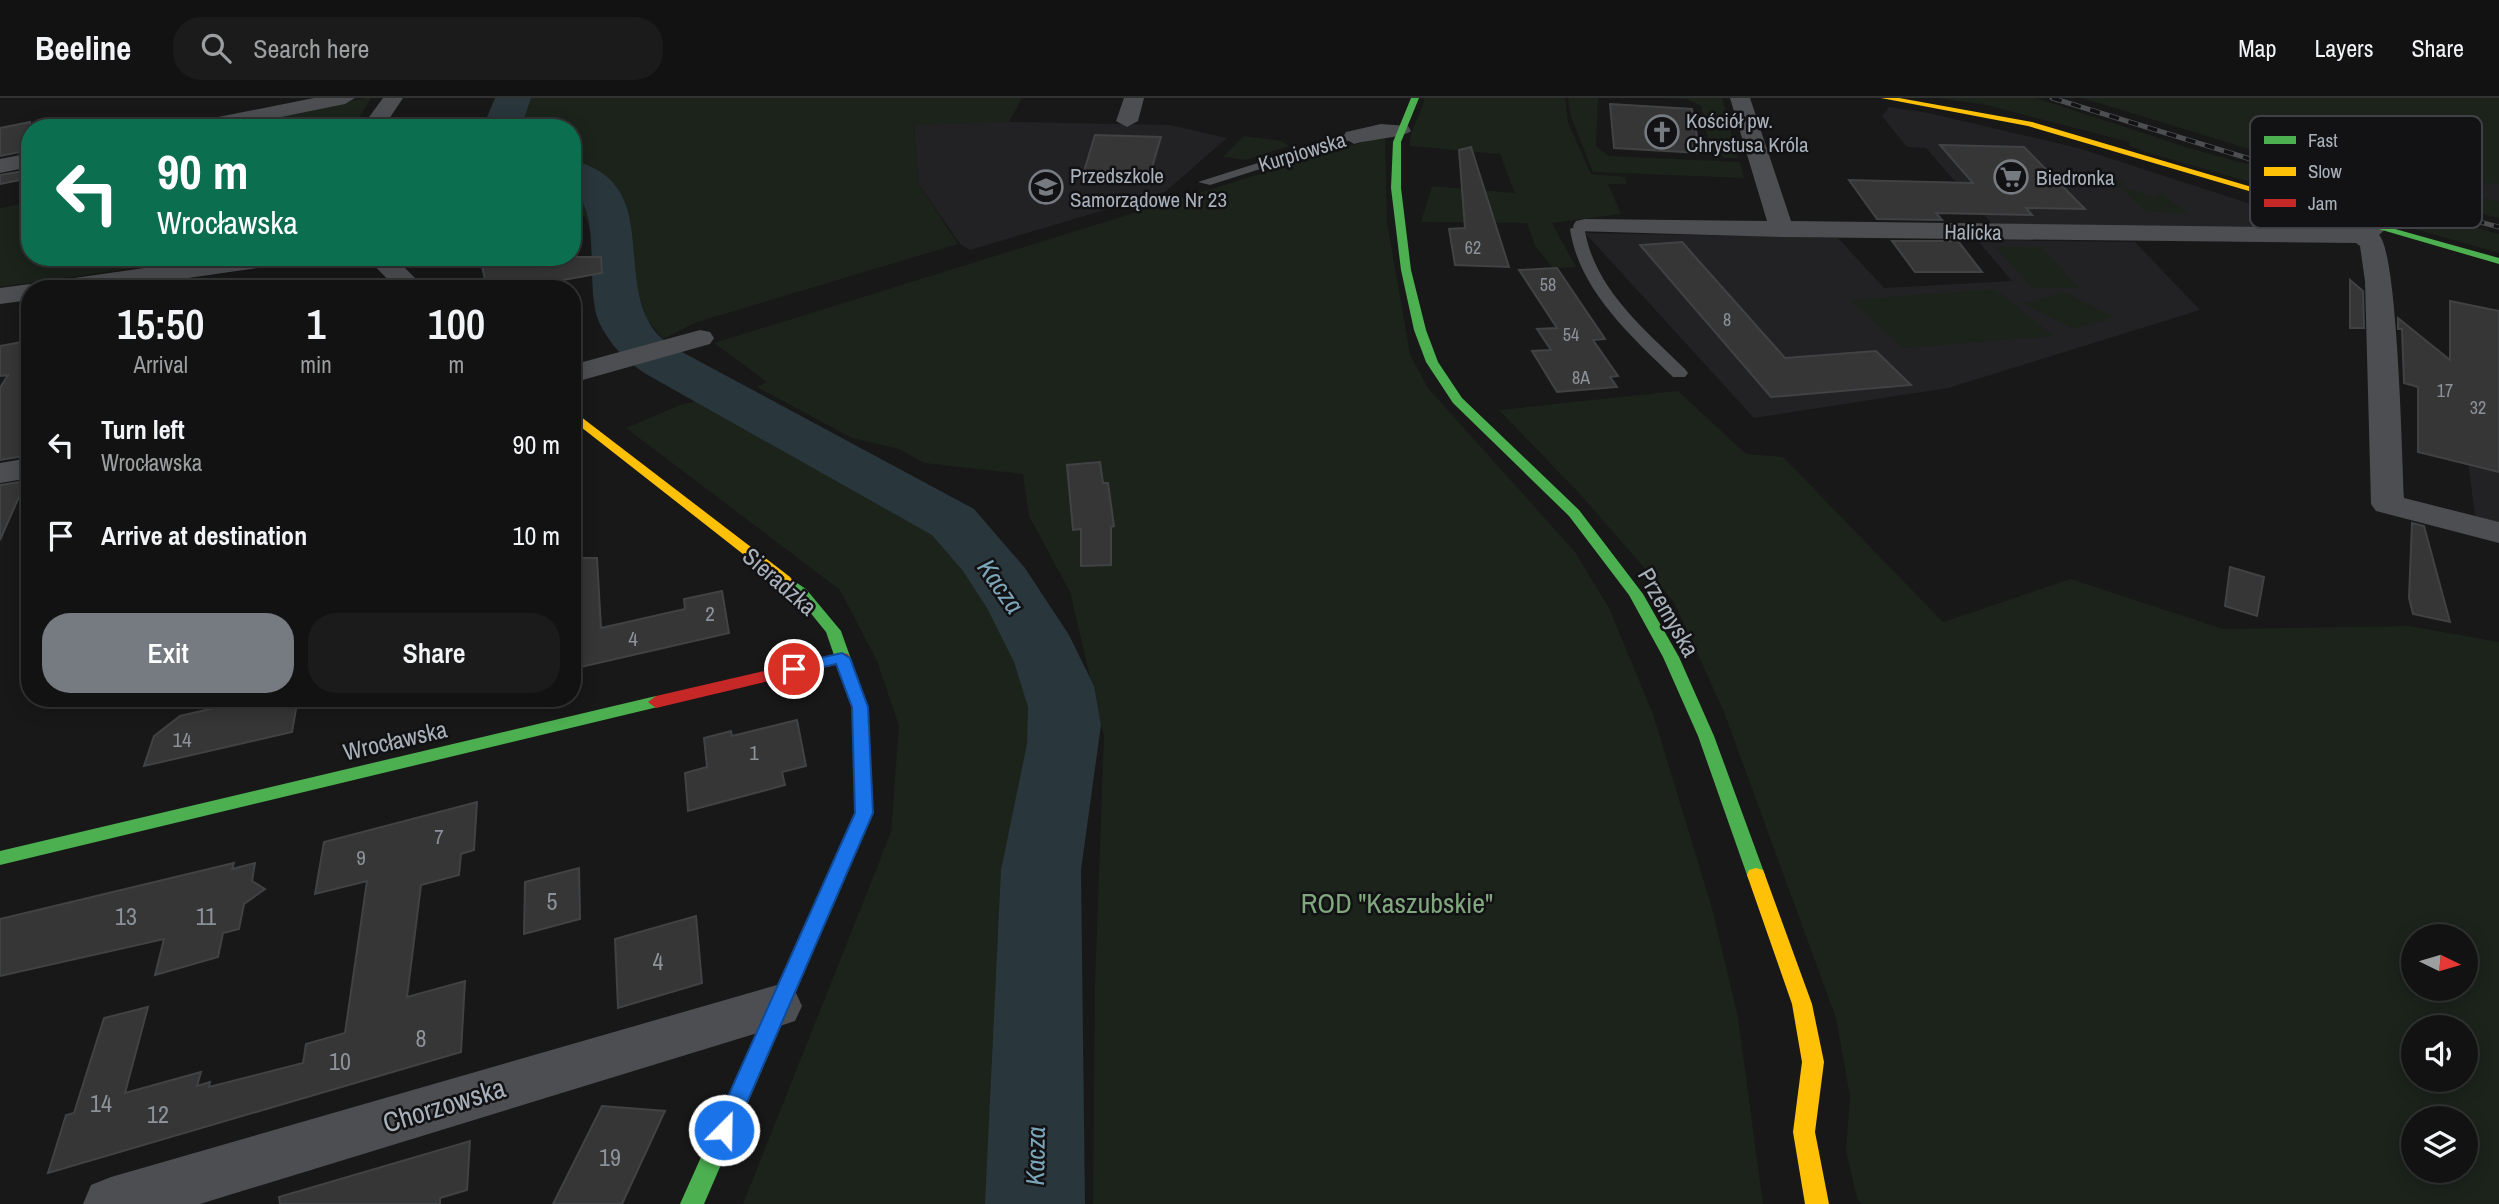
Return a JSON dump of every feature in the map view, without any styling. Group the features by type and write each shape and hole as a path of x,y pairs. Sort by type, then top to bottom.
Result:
{"street":[{"path":"239,119 345,98"},
{"path":"378,119 393,98"},
{"path":"1127,121 1134,98"},
{"name":"Przemyska","path":"1415,98 1414,108 1401,131 1396,154 1396,188 1406,270 1420,330 1433,362 1457,400 1574,513 1601,545 1636,594 1671,657 1706,736 1811,1035 1813,1062 1804,1132 1817,1204"},
{"path":"1740,98 1782,230"},
{"name":"Halicka","path":"1885,98 2029,124 2250,193"},
{"name":"Kurpiowska","path":"1354,137 1381,130 1401,131"},
{"path":"0,166 21,162"},
{"name":"Halicka","path":"1585,226 1782,230 2370,230"},
{"name":"Halicka","path":"2364,228 2499,261"},
{"path":"2370,230 2378,281 2388,505 2499,533"},
{"path":"116,280 215,266"},
{"path":"389,266 404,280"},
{"path":"0,296 21,293"},
{"path":"581,372 700,338"},
{"name":"Sieradzka","path":"581,421 801,592 833,631 860,707 864,813 692,1204"},
{"path":"0,473 21,470"},
{"name":"Wrocławska","path":"0,858 842,658"},
{"name":"Chorzowska","path":"111,1204 777,1006"}],"lane":[{"name":"Kurpiowska","path":"1205,182 1354,137"},
{"path":"1585,226 1577,229 1577,241 1585,264 1638,333 1679,373"}],"shaded area":[{"path":"1889,107 1929,113 2078,148 2250,204 2250,228 2314,228 2313,230 1992,224 1926,148 1907,147 1882,116"},
{"name":"Przedszkole Samorządowe Nr 23","path":"970,121 1170,125 1227,138 1165,192 970,250 960,244 918,183 914,124"},
{"path":"2482,182 2499,184 2499,202 2482,198"},
{"path":"1585,233 1838,238 1884,288 2012,281 1977,240 2135,242 2200,310 1948,388 1754,418"},
{"path":"2499,452 2499,529 2476,523 2467,454"}],"green space":[{"path":"366,98 371,98 358,119 260,119"},
{"path":"502,98 1022,98 1009,122 914,125 918,183 958,244 697,322 663,339 647,319 619,238 597,248 585,217 581,214 581,119 494,119"},
{"path":"1424,98 1565,98 1568,122 1591,174 1625,177 1627,184 1608,184 1621,214 1552,223 1576,267 1553,268 1535,246 1527,223 1421,222 1432,186 1515,193 1500,154 1410,146 1411,133"},
{"path":"1568,98 1598,98 1596,146 1609,156 1740,162 1744,178 1593,172 1571,117"},
{"path":"1663,98 1722,98 1738,158 1725,158 1710,148 1701,106 1687,99"},
{"path":"1937,98 2036,98 2250,165 2250,182 2149,153 2130,146 2129,142 1986,105"},
{"path":"2082,98 2499,98 2499,184 2482,182 2482,116 2250,116 2250,149"},
{"path":"1244,136 1282,141 1289,146 1246,160 1223,157"},
{"name":"ROD \"Kaszubskie\"","path":"1373,139 1385,139 1387,222 1410,354 1428,388 1575,552 1609,608 1653,714 1712,908 1738,1017 1763,1204 1093,1204 1095,984 1104,736 1070,592 1029,516 1023,474 924,463 899,449 852,438 757,387 767,382 714,343"},
{"path":"2112,180 2127,182 2121,186 2153,197 2162,193 2189,215 2145,211"},
{"path":"2482,198 2499,202 2499,218 2482,214"},
{"path":"21,204 21,266 149,266 50,280 21,280 21,284 0,287 0,208"},
{"path":"2412,228 2477,228 2499,234 2499,253"},
{"path":"1996,247 2041,247 2079,288 2032,288"},
{"path":"1995,289 2053,336 1902,348 1851,300"},
{"path":"2063,292 2114,317 2074,329 2024,304"},
{"path":"1678,391 1746,454 1783,457 1943,622 2071,579 2223,629 2409,626 2499,642 2499,1204 1862,1204 1857,1198 1846,1151 1850,1096 1836,1018 1724,712 1674,602 1580,494 1499,410"},
{"path":"707,399 945,528 1010,627 1033,699 1011,1204 743,1204 891,832 899,726 877,661 840,590 626,428 680,405"}],"building":[{"name":"Kościół pw. Chrystusa Króla","path":"1610,104 1692,109 1700,153 1614,148"},
{"path":"21,124 21,152 0,156 0,128"},
{"path":"1095,135 1161,137 1150,174 1140,173 1139,179 1082,178"},
{"path":"1940,145 2024,147 2085,209 2026,208 2032,215 1936,213 1942,220 1877,219 1849,180 1973,183"},
{"path":"1471,147 1509,267 1455,265 1449,229 1465,228 1459,150"},
{"path":"21,172 21,180 0,184 0,175"},
{"path":"1892,241 1958,241 1982,272 1915,272"},
{"path":"1682,242 1785,358 1876,351 1911,385 1771,397 1640,245"},
{"path":"581,257 601,257 602,273 564,280 485,280 482,266 581,266"},
{"path":"1557,268 1605,339 1593,340 1618,376 1610,377 1617,387 1557,392 1532,351 1551,350 1537,329 1557,328 1519,270"},
{"path":"2350,280 2363,291 2364,328 2350,328"},
{"path":"2450,301 2499,311 2499,472 2418,452 2418,387 2404,383 2402,329 2398,329 2398,318 2450,360"},
{"path":"21,342 21,456 0,460 0,388 8,375 0,376 0,346"},
{"path":"1100,462 1103,483 1108,483 1114,526 1111,527 1111,565 1081,566 1081,529 1073,530 1067,465"},
{"path":"21,482 21,492 0,540 0,485"},
{"path":"2412,523 2424,526 2450,622 2413,614 2409,598"},
{"path":"581,558 597,558 601,628 685,609 684,599 722,591 729,633 581,667"},
{"path":"2230,567 2264,577 2257,616 2225,606"},
{"path":"219,707 296,707 292,732 144,766 154,736 180,716"},
{"path":"797,720 806,766 782,772 785,785 688,811 685,773 707,767 704,738 731,731 732,736"},
{"path":"477,802 474,850 461,854 459,875 421,885 407,997 465,981 461,1052 48,1173 66,1115 74,1113 104,1018 148,1007 125,1093 201,1072 197,1086 210,1082 209,1087 303,1063 306,1044 345,1033 367,881 315,894 324,842"},
{"path":"234,863 232,869 255,863 252,881 265,889 244,904 239,929 223,933 218,957 155,975 164,939 0,976 0,919"},
{"path":"579,868 580,919 524,934 525,882"},
{"path":"696,916 702,983 618,1008 615,939"},
{"path":"602,1106 665,1111 622,1204 553,1204"},
{"path":"470,1141 467,1190 440,1198 440,1204 280,1204 279,1197"}],"waterway":[{"name":"Kacza","path":"505,119 513,98"},
{"name":"Kacza","path":"581,178 593,185 605,203 611,225 617,298 623,321 636,341 664,363 953,522 1003,582 1049,662 1064,707 1065,725 1064,744 1041,870 1040,1052 1035,1204"}],"railway":[{"path":"2052,98 2250,159"},
{"path":"2482,223 2499,227"}],"traffic: fast":[{"path":"1415,98 1397,142 1396,188 1406,270 1420,330 1432,362 1457,400 1574,513 1636,594 1671,657 1706,736 1756,875"},
{"path":"2386,228 2499,261"},
{"path":"692,1204 864,813 860,707 833,631 801,592 785,580"},
{"path":"0,858 656,702"}],"traffic: slow":[{"path":"1885,98 2029,124 2250,188"},
{"path":"581,421 785,580"},
{"path":"1756,875 1802,1004 1813,1062 1804,1132 1817,1204"}],"traffic: jam":[{"path":"656,702 842,658"}],"place":[{"name":"Kościół pw. Chrystusa Króla","path":"1662,132"},
{"name":"Biedronka","path":"2011,177"},
{"name":"Przedszkole Samorządowe Nr 23","path":"1046,187"}],"route":[{"path":"724,1130 864,813 860,707 842,658 794,669"}]}
